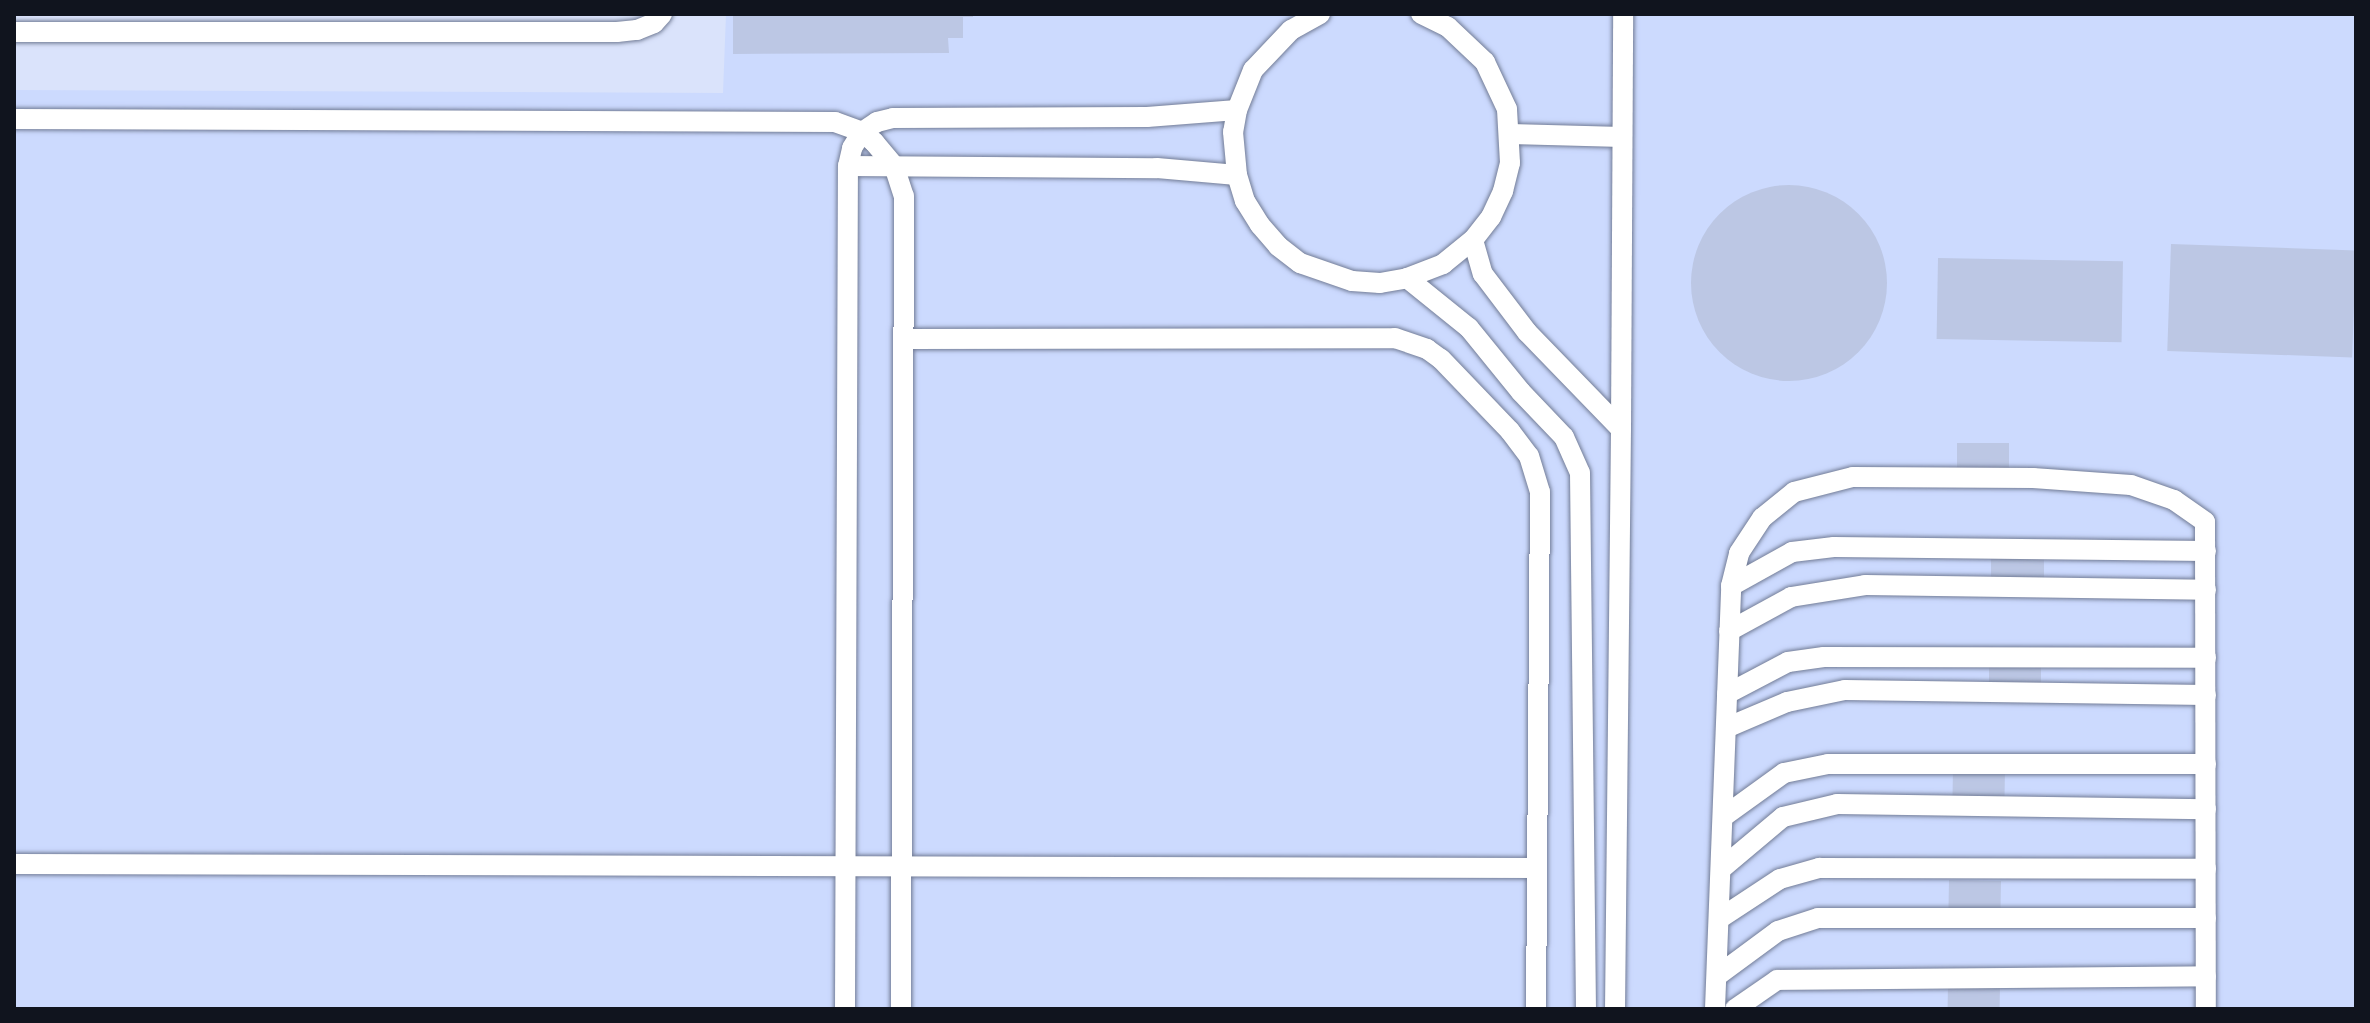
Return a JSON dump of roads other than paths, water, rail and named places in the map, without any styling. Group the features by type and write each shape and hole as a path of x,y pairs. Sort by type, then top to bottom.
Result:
{"lane":[{"path":"14,32 617,32 637,30 654,23 662,14"},
{"path":"1320,14 1291,30 1270,48 1253,70 1237,110 1233,153 1237,175 1245,201 1260,225 1278,246 1300,263 1352,281 1380,283 1407,278 1443,264 1473,240 1491,217 1503,191 1510,163 1511,134 1507,109 1485,62 1448,27 1423,14"},
{"path":"1615,1009 1623,14"},
{"path":"845,1009 848,166 852,148 862,132 877,122 893,118 1147,117 1237,110"},
{"path":"14,119 777,121 835,122 862,132 894,166 904,196 901,1009"},
{"path":"1511,134 1622,137"},
{"path":"848,166 1157,168 1237,175"},
{"path":"1473,240 1483,274 1527,332 1621,429"},
{"path":"1407,278 1469,328 1521,392 1564,437 1580,473 1586,1009"},
{"path":"905,339 1395,338 1427,349 1441,359 1520,443 1535,470 1540,492 1536,1009"},
{"path":"1715,1009 1731,586 1739,553 1762,518 1794,492 1853,477 2033,478 2131,485 2174,500 2205,522 2206,1009"},
{"path":"1731,586 1792,552 1834,547 2206,551"},
{"path":"1729,631 1791,597 1865,585 2206,590"},
{"path":"1727,694 1788,662 1824,657 2206,658"},
{"path":"1726,728 1787,702 1845,690 2206,695"},
{"path":"1723,817 1784,773 1828,764 2206,764"},
{"path":"1721,869 1783,817 1837,804 2206,809"},
{"path":"14,864 1537,868"},
{"path":"1719,919 1780,879 1819,868 2206,869"},
{"path":"1717,976 1778,931 1818,918 2206,918"},
{"path":"1735,1009 1777,980 2206,976"}]}
